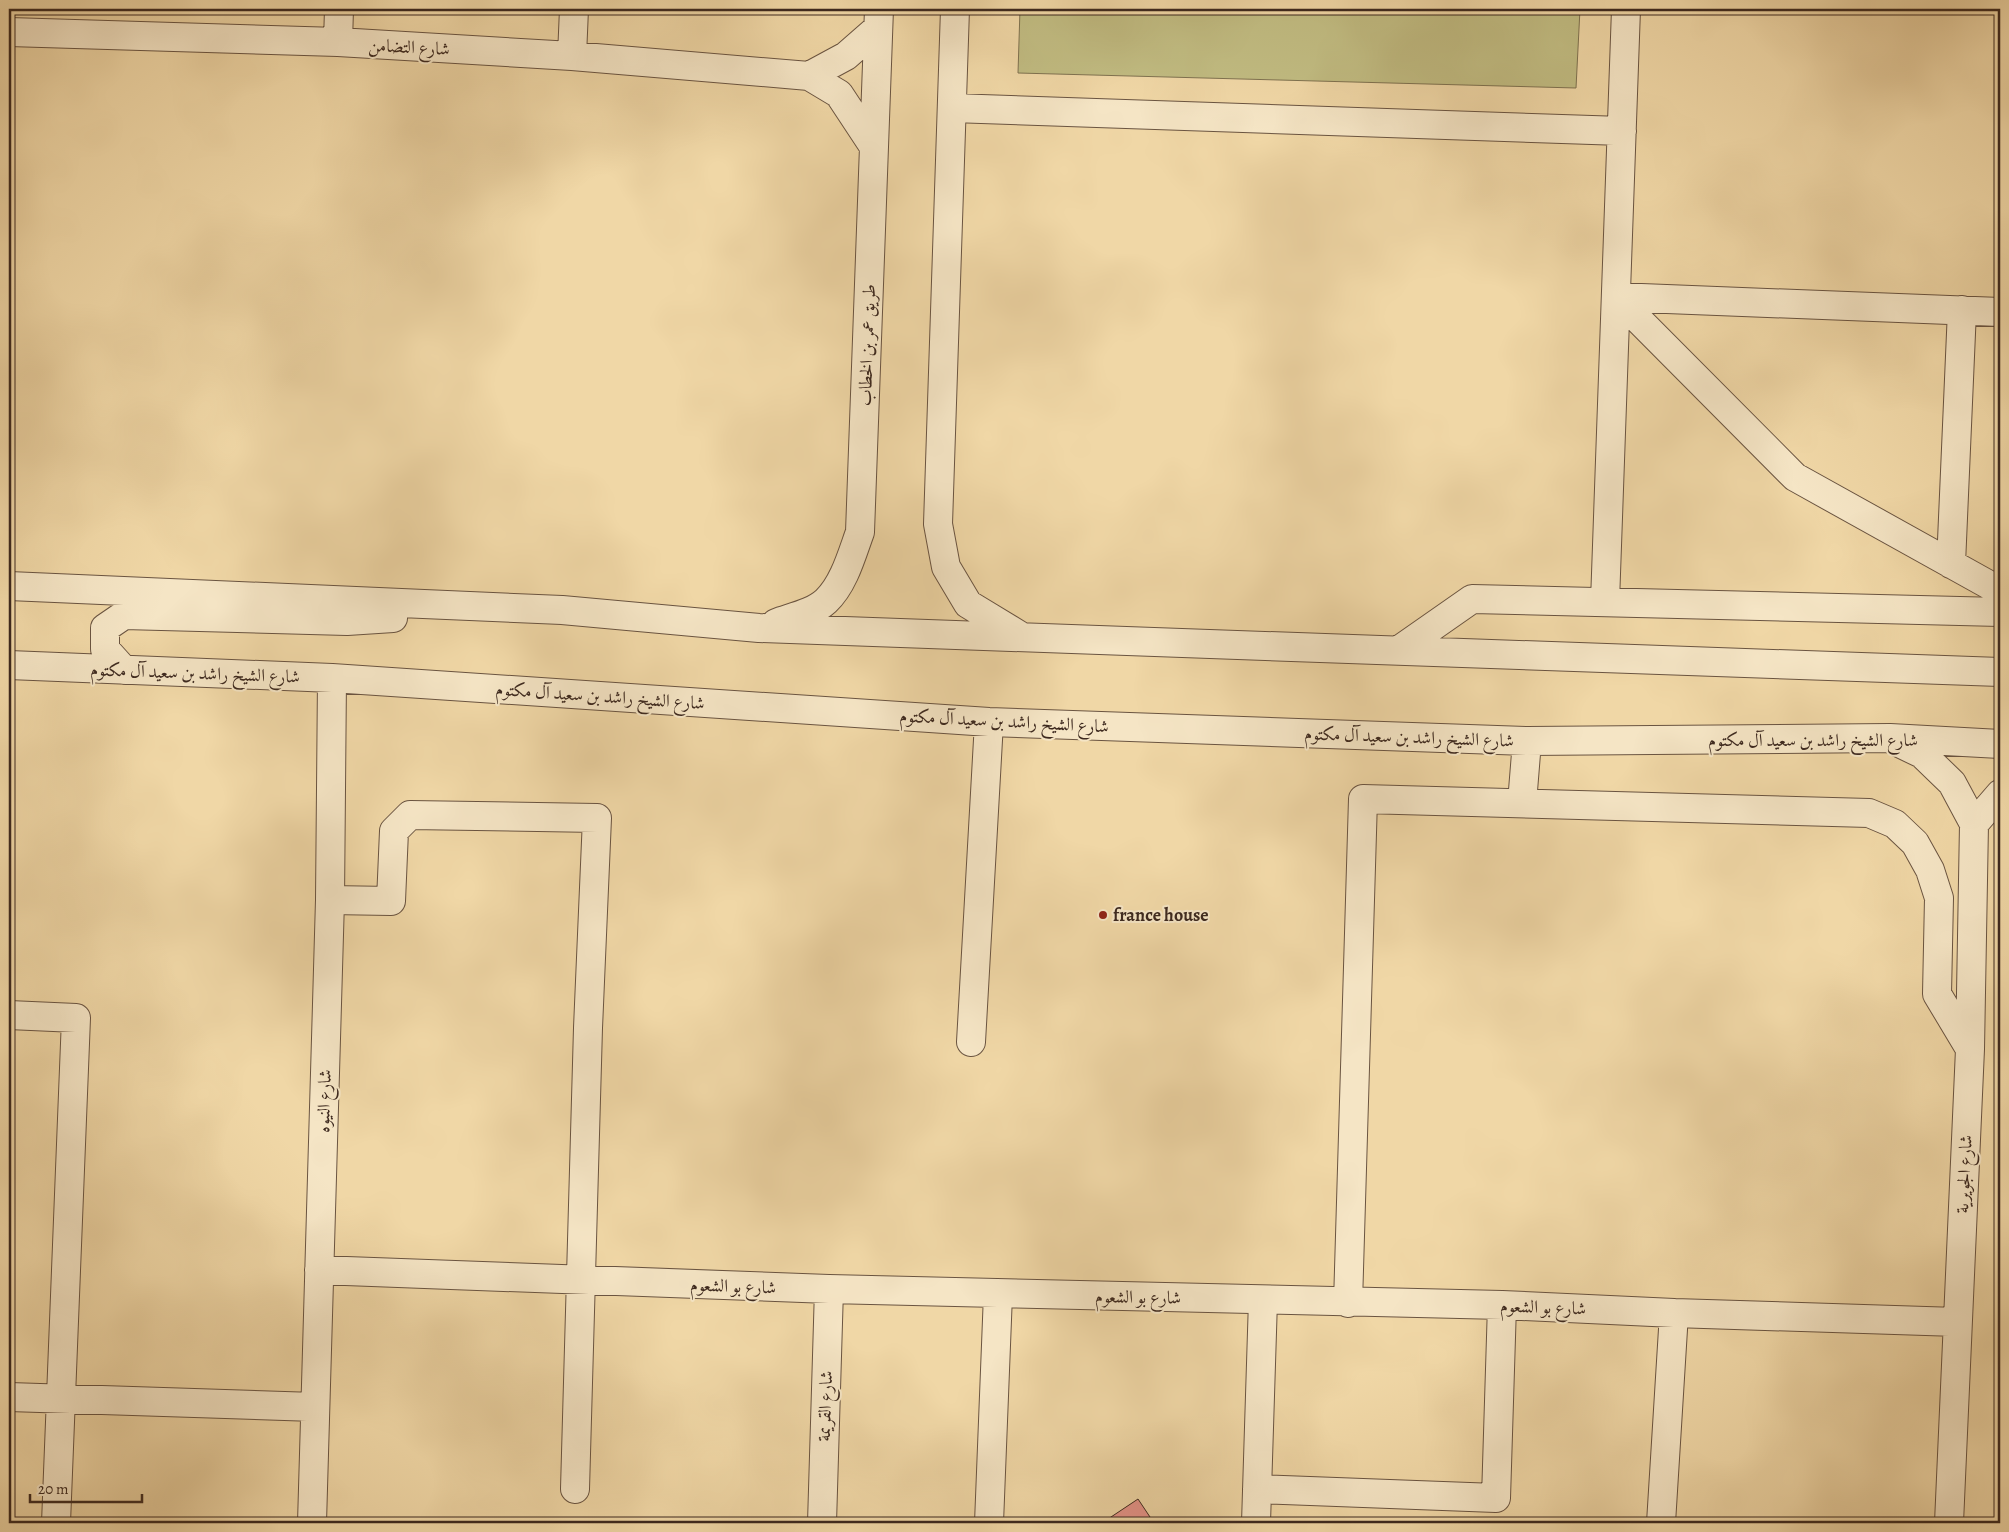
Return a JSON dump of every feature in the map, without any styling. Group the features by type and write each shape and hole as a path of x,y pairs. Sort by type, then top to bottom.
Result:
{"street":[{"path":"338,42 339,9"},
{"path":"572,56 574,9"},
{"path":"955,9 938,524 946,567 968,604 1020,636"},
{"path":"1605,602 1626,9"},
{"path":"808,76 846,56 879,19"},
{"name":"طريق عمر بن الخطاب","path":"759,628 808,611 826,601 844,574 860,532 879,19"},
{"name":"شارع التضامن","path":"9,32 338,42 572,56 808,76 839,94 874,147"},
{"path":"952,108 1622,131"},
{"path":"1616,297 2000,312"},
{"path":"1616,297 1795,477 2000,591"},
{"path":"1951,564 1962,310"},
{"path":"9,586 562,610 759,628 2000,672"},
{"path":"1399,650 1472,599 2000,612"},
{"path":"124,670 105,649 105,628 124,615 347,621 562,610"},
{"name":"شارع الشيخ راشد بن سعيد آل مكتوم","path":"9,665 332,678 989,722 1527,741 1890,738 2000,744"},
{"name":"شارع النيوه","path":"312,1523 330,900 332,678"},
{"path":"972,1042 989,722"},
{"name":"شارع الجويرية","path":"1890,738 1922,754 1952,783 1974,824 1970,1049 1949,1523"},
{"path":"1522,803 1527,741"},
{"path":"1974,824 2000,794"},
{"path":"1348,1302 1364,799 1869,813 1895,824 1915,843 1933,879 1940,898 1938,994 1970,1049"},
{"path":"330,900 391,901 394,831 410,814 598,818 588,1028 575,1489"},
{"path":"9,1015 76,1018 56,1523"},
{"name":"شارع بو الشعوم","path":"319,1270 829,1289 1502,1305 1674,1313 1957,1322"},
{"name":"شارع القريمة","path":"822,1523 829,1289"},
{"path":"989,1523 998,1294"},
{"path":"1256,1523 1263,1300"},
{"path":"1257,1489 1496,1498 1502,1305"},
{"path":"1661,1523 1674,1313"},
{"path":"9,1397 315,1407"}],"shaded area":[{"path":"1020,9 1580,9 1576,88 1018,73"}],"building":[{"path":"1138,1499 1154,1523 1102,1523"}],"place":[{"name":"france house","path":"1103,915"}]}
